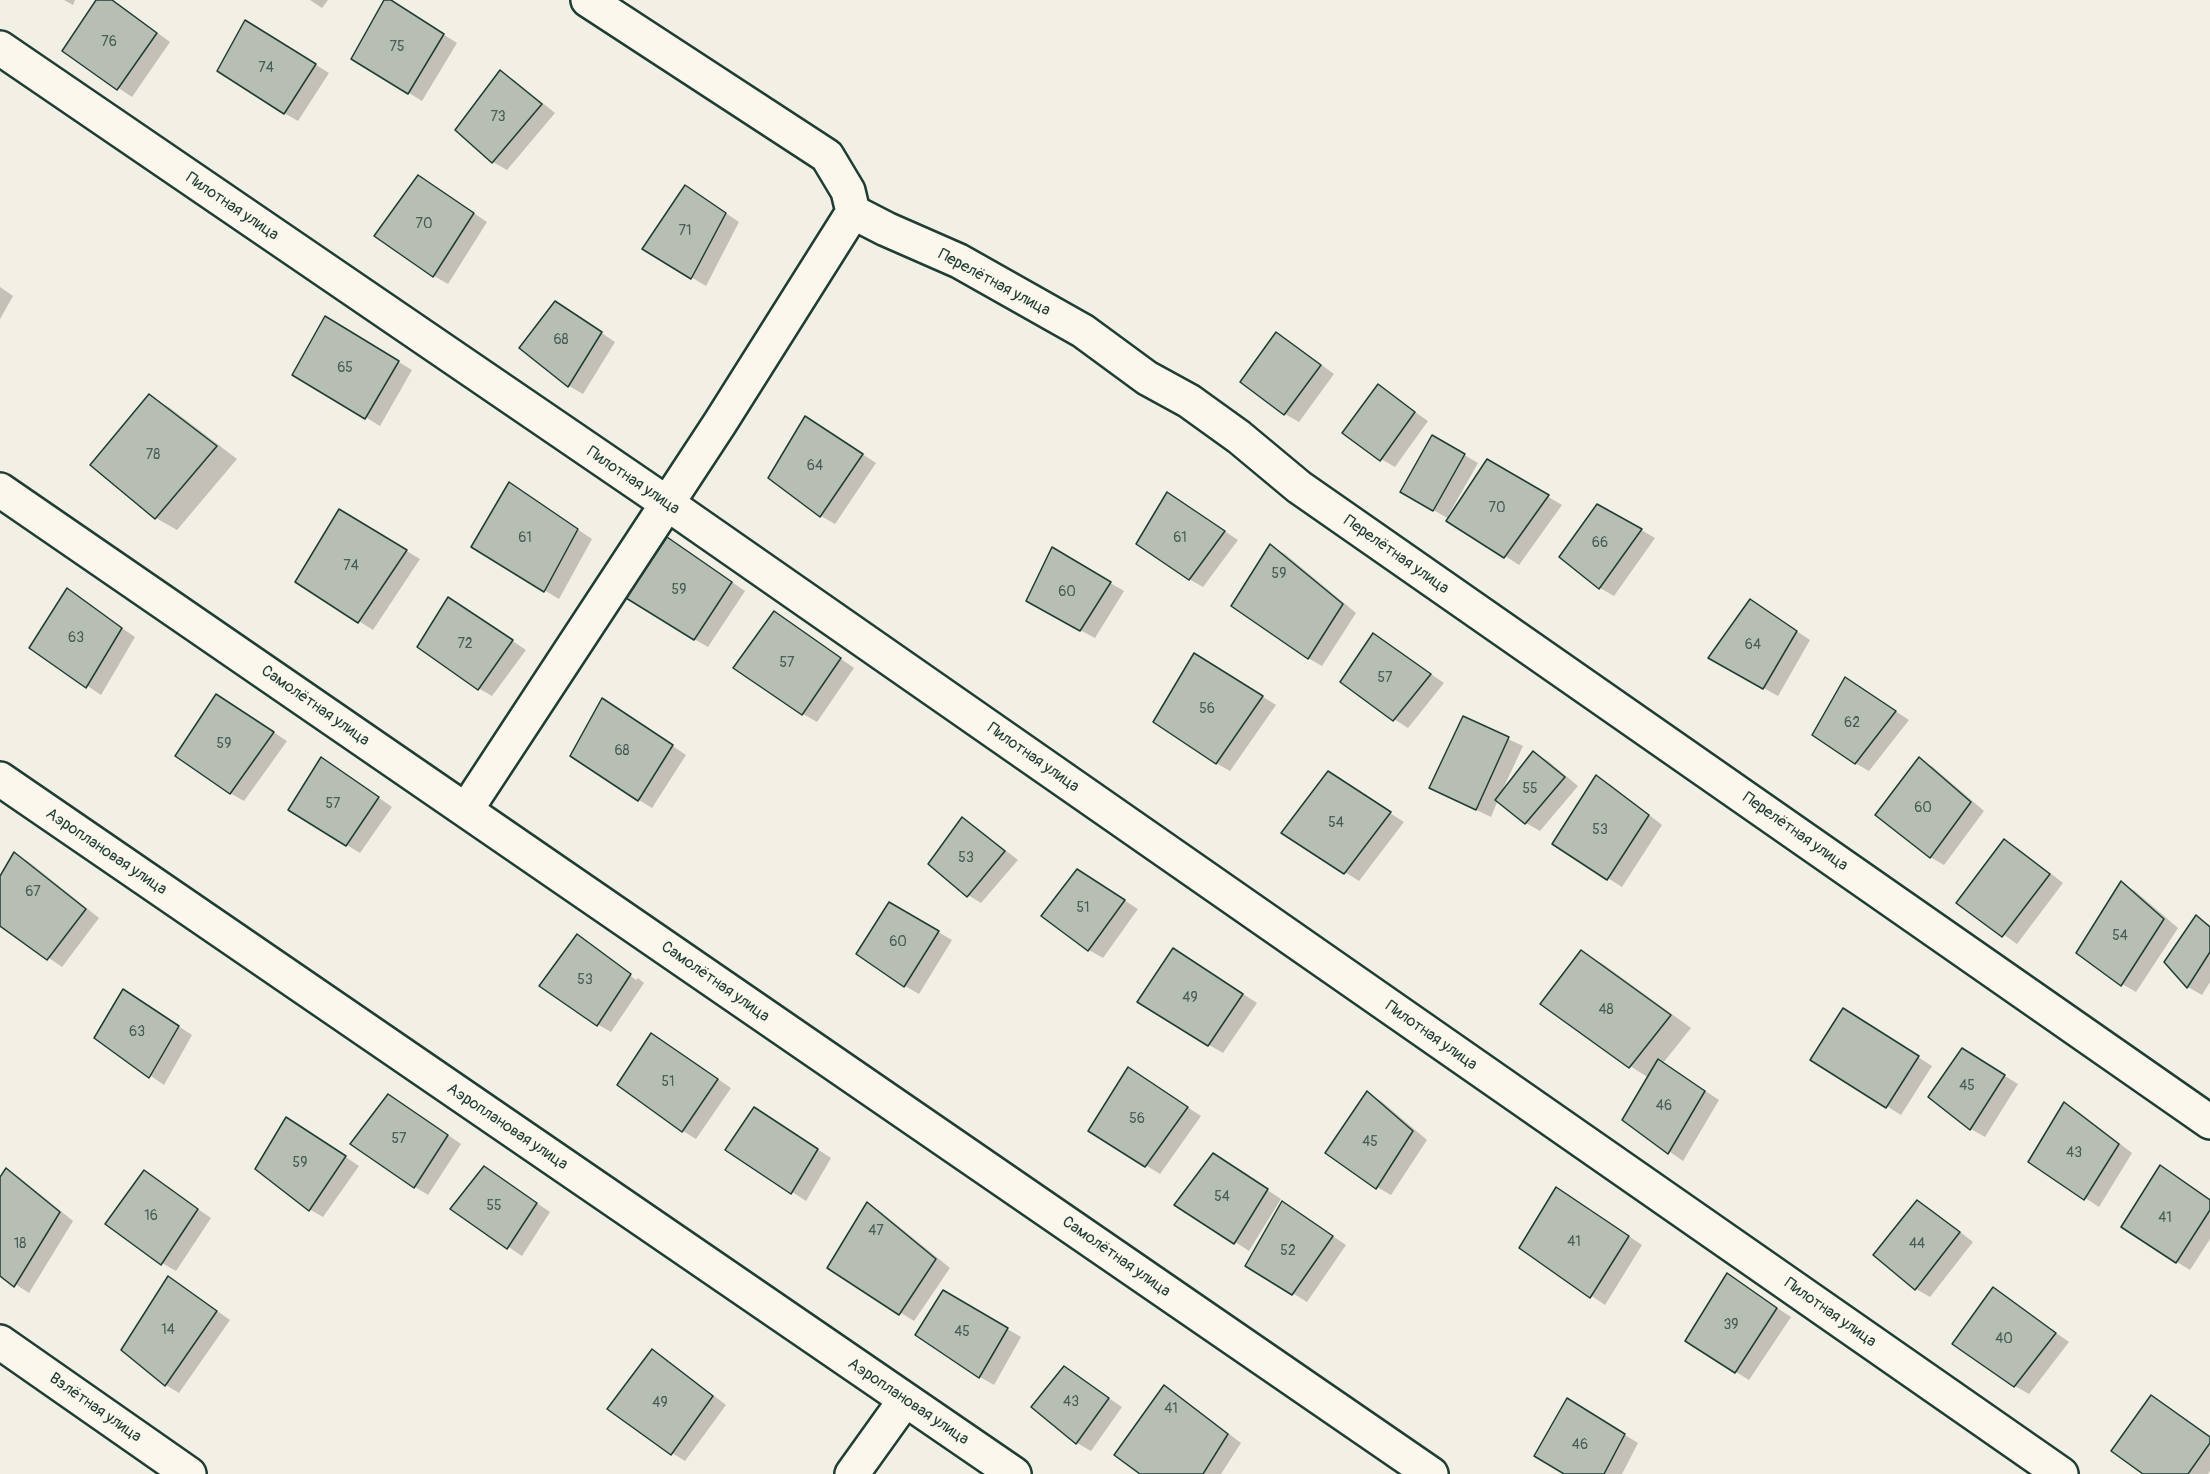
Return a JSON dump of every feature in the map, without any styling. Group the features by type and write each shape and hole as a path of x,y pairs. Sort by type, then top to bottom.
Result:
{"street":[{"path":"466,810 668,504 853,212 848,190 827,156 588,0"},
{"name":"Пилотная улица","path":"0,48 668,504 2061,1474"},
{"name":"Перелётная улица","path":"853,212 959,261 1083,331 1147,378 1189,401 1239,437 1299,487 2210,1122"},
{"name":"Самолётная улица","path":"0,490 1431,1474"},
{"name":"Аэроплановая улица","path":"0,780 1014,1474"},
{"name":"Взлётная улица","path":"0,1342 189,1474"},
{"path":"852,1474 905,1400"}],"building":[{"path":"96,0 112,0 157,33 117,90 62,51"},
{"path":"384,0 391,0 444,34 408,94 351,59"},
{"path":"245,20 316,64 284,114 217,71"},
{"path":"500,70 542,104 492,163 455,130"},
{"path":"418,175 474,213 433,277 374,236"},
{"path":"685,185 726,213 691,279 642,249"},
{"path":"555,301 602,332 568,387 519,348"},
{"path":"325,316 399,361 365,419 292,375"},
{"path":"1276,332 1321,365 1284,415 1240,382"},
{"path":"1378,384 1415,412 1380,461 1342,433"},
{"path":"149,394 217,446 155,519 90,465"},
{"path":"805,416 863,454 820,517 768,478"},
{"path":"1432,435 1465,454 1433,511 1400,492"},
{"path":"1487,459 1549,495 1504,558 1446,521"},
{"path":"509,482 578,529 544,592 471,547"},
{"path":"1167,492 1225,531 1189,580 1136,544"},
{"path":"1597,504 1642,529 1599,589 1559,557"},
{"path":"339,509 407,550 358,623 295,582"},
{"path":"667,537 732,582 694,640 626,598"},
{"path":"1270,544 1343,604 1308,659 1231,606"},
{"path":"1052,547 1111,582 1080,631 1026,601"},
{"path":"67,588 122,628 86,688 29,648"},
{"path":"448,597 513,640 478,690 417,647"},
{"path":"1750,599 1797,631 1763,689 1708,658"},
{"path":"774,611 841,658 802,715 733,668"},
{"path":"1373,633 1431,674 1393,721 1340,682"},
{"path":"1194,653 1263,696 1216,764 1153,722"},
{"path":"1845,677 1896,711 1855,764 1812,735"},
{"path":"216,694 274,732 230,794 175,756"},
{"path":"602,698 673,745 638,801 570,756"},
{"path":"1463,716 1509,737 1476,810 1429,788"},
{"path":"1533,751 1565,777 1525,824 1495,800"},
{"path":"321,757 379,797 346,846 288,810"},
{"path":"1919,757 1971,802 1930,858 1875,815"},
{"path":"1328,771 1391,812 1344,874 1281,833"},
{"path":"1596,775 1649,815 1607,880 1552,844"},
{"path":"962,817 1005,851 967,897 928,864"},
{"path":"2004,839 2050,874 2002,937 1956,903"},
{"path":"14,852 86,909 47,960 0,926 0,876"},
{"path":"1077,869 1125,900 1088,951 1041,916"},
{"path":"2121,881 2164,919 2121,986 2076,953"},
{"path":"889,902 939,931 904,987 856,954"},
{"path":"2196,915 2210,927 2210,952 2187,988 2164,962"},
{"path":"577,934 631,974 597,1026 539,986"},
{"path":"1173,948 1243,994 1208,1046 1137,1002"},
{"path":"1581,950 1671,1015 1629,1068 1540,1004"},
{"path":"123,989 179,1026 149,1078 94,1038"},
{"path":"1843,1008 1919,1056 1886,1108 1810,1060"},
{"path":"651,1033 718,1079 682,1132 617,1085"},
{"path":"1962,1048 2005,1075 1970,1130 1928,1097"},
{"path":"1658,1059 1705,1091 1668,1154 1622,1120"},
{"path":"1128,1067 1188,1107 1145,1167 1088,1131"},
{"path":"1367,1091 1413,1131 1376,1189 1325,1153"},
{"path":"388,1094 448,1135 414,1188 350,1144"},
{"path":"2064,1102 2119,1144 2084,1200 2028,1162"},
{"path":"754,1107 818,1149 791,1194 725,1150"},
{"path":"286,1117 346,1156 309,1211 255,1169"},
{"path":"1213,1153 1268,1189 1234,1244 1174,1205"},
{"path":"2160,1165 2210,1200 2210,1210 2176,1263 2121,1227"},
{"path":"484,1166 537,1203 507,1249 450,1209"},
{"path":"6,1168 60,1212 14,1287 0,1276 0,1177"},
{"path":"144,1170 198,1209 161,1265 105,1224"},
{"path":"1556,1187 1629,1236 1590,1298 1519,1248"},
{"path":"1917,1200 1960,1232 1915,1290 1873,1255"},
{"path":"1282,1201 1333,1236 1292,1295 1245,1266"},
{"path":"867,1202 936,1259 899,1315 827,1268"},
{"path":"1727,1273 1777,1308 1735,1373 1685,1341"},
{"path":"168,1276 217,1311 165,1386 121,1350"},
{"path":"1993,1287 2056,1333 2014,1387 1952,1344"},
{"path":"943,1290 1008,1328 979,1378 915,1335"},
{"path":"652,1349 713,1396 671,1455 607,1409"},
{"path":"1064,1366 1109,1398 1076,1444 1031,1407"},
{"path":"1164,1385 1228,1434 1203,1474 1140,1474 1114,1455"},
{"path":"2151,1395 2210,1437 2210,1443 2188,1474 2143,1474 2111,1451"},
{"path":"1567,1398 1625,1434 1604,1474 1564,1474 1534,1456"}]}
